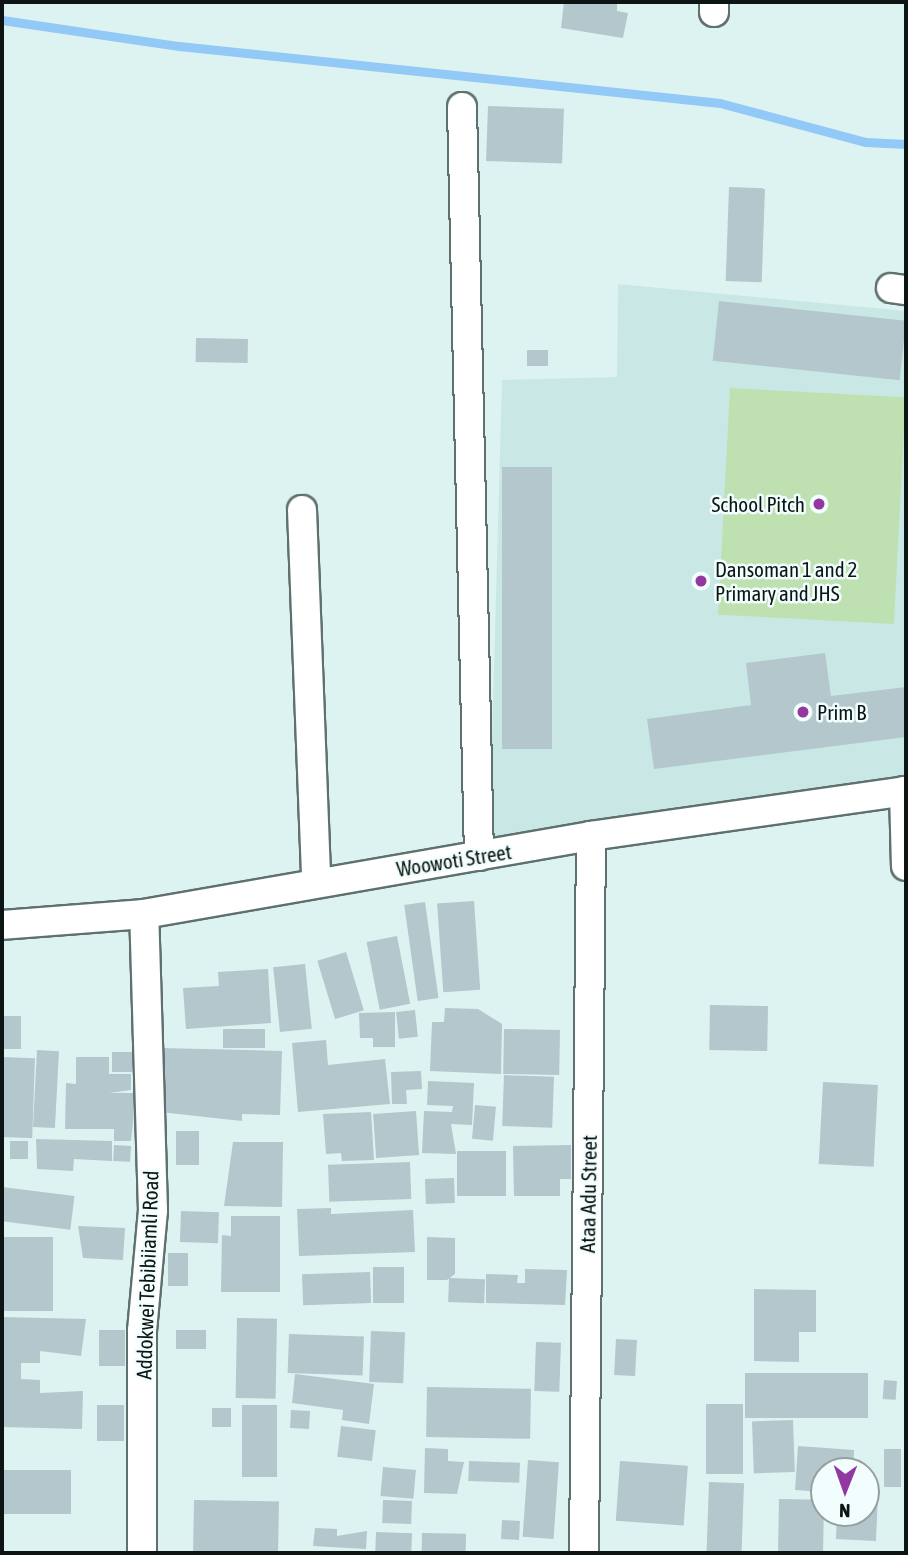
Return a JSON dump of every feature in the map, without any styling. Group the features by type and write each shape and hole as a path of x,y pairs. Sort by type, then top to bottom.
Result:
{"street":[{"path":"462,107 466,475 480,856"},
{"path":"302,510 316,882"},
{"path":"905,791 906,866"},
{"name":"Woowoti Street","path":"4,929 144,914 591,836 905,791"},
{"name":"Ataa Adu Street","path":"584,1553 591,836"},
{"name":"Addokwei Tebibiiamli Road","path":"142,1553 142,1331 153,1211 144,914"}],"shaded area":[{"name":"Dansoman 1 and 2 Primary and JHS","path":"618,284 906,311 906,783 489,847 502,380 617,377"}],"green space":[{"name":"School Pitch","path":"730,388 906,397 894,624 718,615"}],"building":[{"path":"564,2 617,2 617,11 628,13 623,38 561,28"},
{"path":"488,106 564,109 562,164 486,161"},
{"path":"729,187 765,188 762,282 726,281"},
{"path":"719,301 906,321 900,380 713,361"},
{"path":"196,338 248,339 248,363 196,362"},
{"path":"527,350 548,350 548,366 527,366"},
{"path":"502,467 552,467 552,749 502,749"},
{"name":"Prim B","path":"825,653 831,696 906,687 906,737 654,769 647,719 751,705 746,663"},
{"path":"474,901 480,990 443,992 437,904"},
{"path":"425,902 438,998 418,1001 404,905"},
{"path":"397,936 410,1004 380,1010 367,942"},
{"path":"346,952 364,1010 335,1019 317,961"},
{"path":"305,964 312,1029 280,1032 273,967"},
{"path":"268,969 271,1023 186,1029 183,988 219,986 218,972"},
{"path":"710,1005 768,1006 767,1051 709,1050"},
{"path":"445,1008 478,1009 502,1024 501,1074 430,1071 432,1022 444,1022"},
{"path":"415,1010 418,1037 399,1039 396,1012"},
{"path":"395,1012 395,1047 373,1047 373,1038 360,1038 359,1013"},
{"path":"2,1016 21,1016 21,1049 2,1049"},
{"path":"223,1029 265,1029 265,1048 223,1048"},
{"path":"504,1029 560,1030 559,1075 503,1074"},
{"path":"326,1040 328,1065 385,1059 390,1104 298,1112 292,1043"},
{"path":"161,1048 282,1051 280,1115 242,1114 242,1121 160,1112"},
{"path":"37,1050 59,1051 55,1128 33,1127"},
{"path":"112,1052 132,1052 132,1072 112,1072"},
{"path":"2,1057 35,1058 32,1138 2,1137"},
{"path":"76,1057 109,1057 109,1074 131,1074 131,1090 109,1093 136,1093 131,1141 114,1141 114,1129 65,1129 66,1083 76,1084"},
{"path":"421,1071 422,1089 406,1090 407,1104 392,1104 391,1072"},
{"path":"504,1075 554,1077 552,1128 502,1126"},
{"path":"428,1081 474,1083 472,1125 451,1124 456,1154 422,1153 424,1111 452,1112 453,1106 427,1105"},
{"path":"823,1082 878,1085 874,1167 819,1164"},
{"path":"475,1105 496,1107 493,1141 472,1139"},
{"path":"416,1111 419,1155 376,1158 373,1114"},
{"path":"371,1112 374,1160 342,1161 341,1153 326,1154 323,1114"},
{"path":"176,1131 199,1131 199,1165 176,1165"},
{"path":"36,1139 112,1141 112,1161 74,1159 73,1171 37,1169"},
{"path":"10,1141 28,1141 28,1159 10,1159"},
{"path":"233,1142 283,1142 282,1207 224,1206"},
{"path":"114,1145 131,1146 130,1162 113,1161"},
{"path":"571,1145 571,1179 560,1179 560,1196 514,1196 513,1146"},
{"path":"457,1151 506,1151 506,1196 457,1196"},
{"path":"410,1162 411,1199 329,1202 328,1165"},
{"path":"454,1178 455,1203 426,1204 425,1179"},
{"path":"2,1187 74,1196 70,1230 2,1221"},
{"path":"331,1208 331,1214 413,1210 415,1252 299,1256 297,1209"},
{"path":"181,1211 219,1212 218,1243 180,1242"},
{"path":"231,1216 280,1216 280,1292 221,1292 222,1235 231,1236"},
{"path":"78,1226 125,1228 123,1260 83,1258"},
{"path":"2,1237 53,1237 53,1311 2,1311"},
{"path":"427,1237 455,1238 455,1274 447,1280 427,1280"},
{"path":"168,1253 188,1253 188,1286 168,1286"},
{"path":"373,1267 404,1267 404,1303 373,1303"},
{"path":"525,1269 567,1270 565,1305 486,1303 486,1274 518,1275 517,1283 525,1283"},
{"path":"370,1272 371,1303 303,1305 302,1274"},
{"path":"449,1278 485,1279 484,1303 448,1302"},
{"path":"754,1289 816,1290 816,1332 799,1332 799,1362 754,1361"},
{"path":"2,1317 86,1319 81,1356 40,1351 40,1363 21,1363 21,1379 40,1380 40,1393 83,1391 82,1429 2,1427"},
{"path":"237,1318 277,1319 276,1399 236,1398"},
{"path":"99,1330 125,1330 125,1366 99,1366"},
{"path":"176,1330 206,1330 206,1349 176,1349"},
{"path":"371,1331 405,1332 403,1383 369,1382"},
{"path":"289,1334 364,1337 363,1376 288,1373"},
{"path":"616,1339 637,1340 635,1376 614,1375"},
{"path":"536,1342 561,1343 559,1392 534,1391"},
{"path":"745,1373 868,1373 868,1418 745,1418"},
{"path":"295,1374 374,1384 369,1424 342,1420 343,1410 292,1403"},
{"path":"884,1380 897,1381 896,1400 883,1399"},
{"path":"427,1387 531,1389 530,1439 426,1437"},
{"path":"706,1404 743,1404 743,1474 706,1474"},
{"path":"97,1405 124,1405 124,1441 97,1441"},
{"path":"242,1405 277,1405 277,1477 242,1477"},
{"path":"212,1408 231,1408 231,1427 212,1427"},
{"path":"291,1410 310,1411 309,1429 290,1428"},
{"path":"793,1420 795,1472 754,1473 752,1421"},
{"path":"341,1426 376,1430 372,1461 337,1457"},
{"path":"798,1446 854,1450 854,1457 810,1457 810,1491 795,1490"},
{"path":"425,1448 448,1449 448,1461 464,1462 457,1494 424,1493"},
{"path":"884,1449 901,1449 901,1487 884,1487"},
{"path":"528,1460 559,1462 554,1539 523,1537"},
{"path":"469,1461 520,1463 519,1483 468,1481"},
{"path":"620,1461 688,1466 684,1526 616,1521"},
{"path":"383,1467 416,1470 413,1499 380,1496"},
{"path":"2,1470 71,1470 71,1514 2,1514"},
{"path":"709,1482 744,1483 742,1553 707,1553"},
{"path":"779,1499 810,1500 810,1527 824,1527 823,1553 778,1553"},
{"path":"194,1500 279,1501 278,1553 193,1553"},
{"path":"383,1500 412,1501 411,1524 382,1523"},
{"path":"502,1520 520,1521 519,1540 501,1539"},
{"path":"836,1527 877,1527 876,1541 836,1539"},
{"path":"315,1528 337,1529 337,1536 367,1531 366,1549 313,1546"},
{"path":"376,1532 412,1533 411,1553 375,1553"},
{"path":"422,1533 466,1534 466,1553 422,1553"}],"waterway":[{"path":"2,20 179,46 720,103 866,142 906,144"}],"place":[{"name":"School Pitch","path":"819,504"},
{"name":"Dansoman 1 and 2 Primary and JHS","path":"701,581"},
{"name":"Prim B","path":"803,712"}]}
